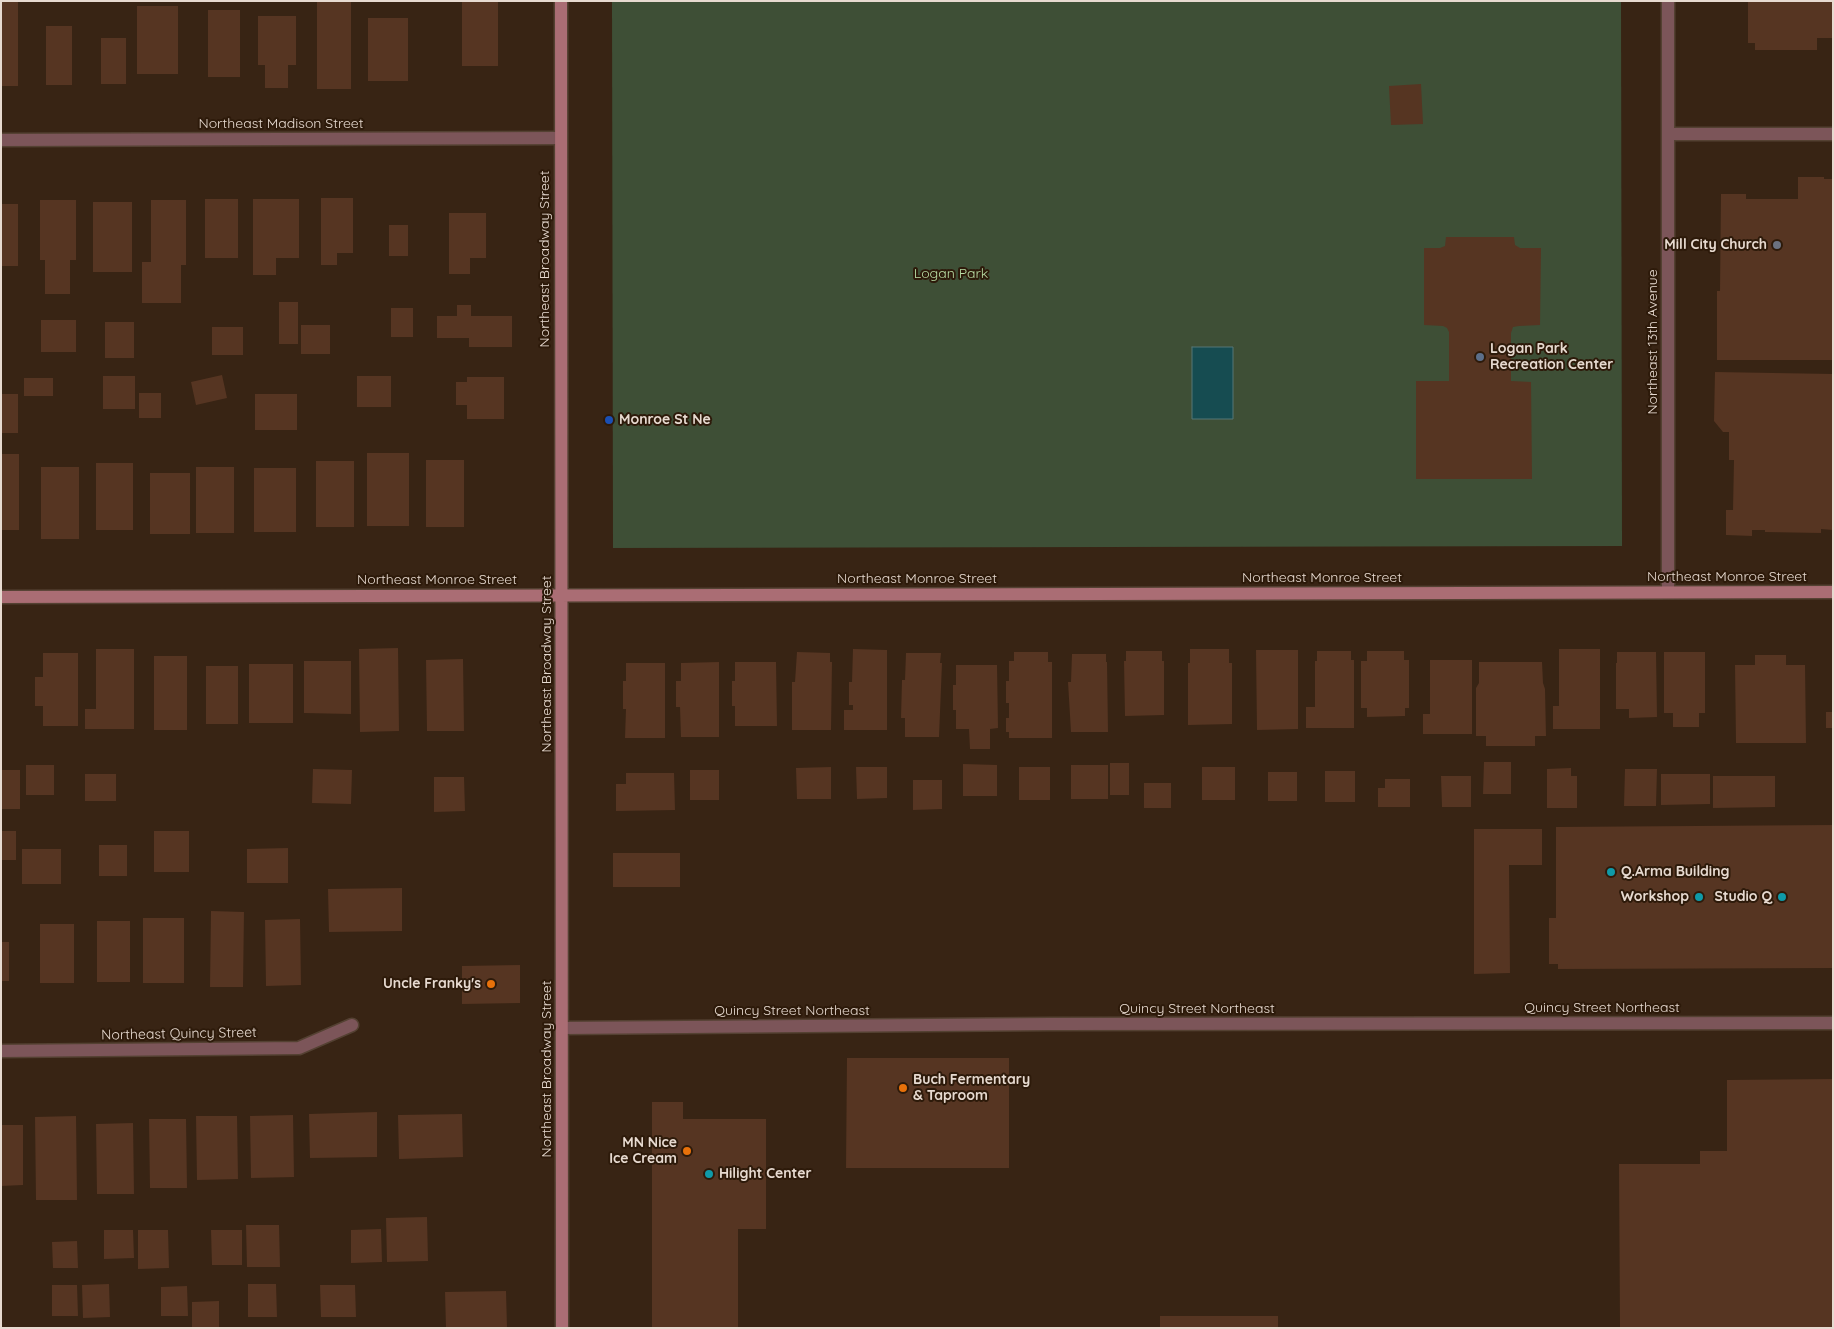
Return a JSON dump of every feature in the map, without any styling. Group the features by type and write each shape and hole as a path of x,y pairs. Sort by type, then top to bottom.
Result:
{"street":[{"name":"Northeast Broadway Street","path":"561,1 562,1328"},
{"name":"Northeast 13th Avenue","path":"1668,1 1668,592"},
{"path":"1668,134 1833,134"},
{"name":"Northeast Madison Street","path":"1,140 560,138"},
{"name":"Northeast Monroe Street","path":"1,597 1833,592"},
{"name":"Quincy Street Northeast","path":"562,1028 1050,1024 1833,1023"},
{"name":"Northeast Quincy Street","path":"1,1051 299,1048 352,1025"}],"green space":[{"name":"Logan Park","path":"612,1 1621,1 1622,546 613,548"}],"water":[{"path":"1192,347 1233,347 1233,419 1192,419"}],"building":[{"path":"317,1 351,1 351,89 317,89"},
{"path":"462,1 498,1 498,66 462,66"},
{"path":"1748,1 1833,1 1833,38 1817,38 1817,50 1755,50 1755,43 1748,43"},
{"path":"1,2 18,2 18,86 1,86"},
{"path":"137,6 178,6 178,74 137,74"},
{"path":"208,10 240,10 240,77 208,77"},
{"path":"258,16 296,16 296,65 288,65 288,88 265,88 265,65 258,65"},
{"path":"368,18 408,18 408,81 368,81"},
{"path":"46,26 72,26 72,85 46,85"},
{"path":"101,38 126,38 126,84 101,84"},
{"path":"1421,84 1423,124 1391,125 1389,86"},
{"name":"Mill City Church","path":"1798,177 1833,179 1833,360 1717,360 1717,291 1720,291 1721,194 1746,194 1746,199 1798,199"},
{"path":"321,198 353,198 353,253 337,253 337,265 321,265"},
{"path":"205,199 238,199 238,258 205,258"},
{"path":"253,199 299,199 299,258 276,258 276,275 253,275"},
{"path":"40,200 76,200 76,260 70,260 70,294 45,294 45,260 40,260"},
{"path":"151,200 186,200 186,265 181,265 181,303 142,303 142,262 151,262"},
{"path":"93,202 132,202 132,272 93,272"},
{"path":"1,204 18,204 18,266 1,266"},
{"path":"449,213 486,213 486,258 470,258 470,274 449,274"},
{"path":"389,225 408,225 408,256 389,256"},
{"name":"Logan Park Recreation Center","path":"1446,237 1514,237 1515,245 1520,248 1541,248 1540,325 1513,327 1511,333 1511,381 1531,382 1532,479 1416,479 1416,381 1449,381 1449,332 1443,326 1424,325 1424,248 1440,248 1445,246"},
{"path":"279,302 298,302 298,344 279,344"},
{"path":"457,305 471,305 471,316 512,316 512,347 469,347 469,338 437,338 437,316 457,316"},
{"path":"391,308 413,308 413,337 391,337"},
{"path":"41,320 76,320 76,352 41,352"},
{"path":"105,322 134,322 134,358 105,358"},
{"path":"301,325 330,325 330,354 301,354"},
{"path":"212,327 243,327 243,355 212,355"},
{"path":"1715,372 1833,374 1833,530 1821,529 1821,533 1752,530 1752,536 1726,535 1726,510 1733,510 1734,460 1729,460 1729,432 1723,432 1714,421"},
{"path":"222,375 227,398 196,405 191,382"},
{"path":"103,376 135,376 135,409 103,409"},
{"path":"357,376 391,376 391,407 357,407"},
{"path":"467,377 504,377 504,419 467,419 467,405 456,405 456,382 467,382"},
{"path":"24,378 53,378 53,396 24,396"},
{"path":"139,393 161,393 161,418 139,418"},
{"path":"1,394 18,394 18,433 1,433"},
{"path":"255,394 297,394 297,430 255,430"},
{"path":"367,453 409,453 409,526 367,526"},
{"path":"1,454 19,454 19,530 1,530"},
{"path":"426,460 464,460 464,527 426,527"},
{"path":"316,461 354,461 354,527 316,527"},
{"path":"96,463 133,463 133,530 96,530"},
{"path":"41,467 79,467 79,539 41,539"},
{"path":"196,467 234,467 234,533 196,533"},
{"path":"254,468 296,468 296,532 254,532"},
{"path":"150,473 190,473 190,534 150,534"},
{"path":"398,648 399,731 360,732 359,649"},
{"path":"96,649 134,649 134,729 85,729 85,709 96,709"},
{"path":"853,649 887,650 887,730 844,730 844,710 853,710 853,705 849,705 849,682 852,682"},
{"path":"1190,649 1229,649 1229,663 1232,663 1232,724 1188,725 1188,663 1190,663"},
{"path":"1559,649 1600,649 1600,729 1553,729 1553,706 1559,706"},
{"path":"1256,650 1298,650 1298,729 1257,730"},
{"path":"1126,651 1162,651 1162,661 1164,661 1164,715 1125,716 1124,661 1126,661"},
{"path":"1317,651 1351,651 1351,660 1354,660 1354,728 1306,728 1306,707 1315,707 1315,661 1317,661"},
{"path":"1367,651 1404,651 1404,660 1409,660 1409,708 1405,708 1405,716 1367,717 1367,708 1361,708 1361,661 1367,661"},
{"path":"797,652 830,653 830,662 832,662 831,730 792,730 792,682 795,682"},
{"path":"1014,652 1048,652 1048,662 1052,662 1052,738 1009,738 1009,732 1006,732 1006,718 1009,718 1009,703 1006,703 1006,681 1009,681 1009,661 1014,661"},
{"path":"1617,652 1656,652 1657,717 1629,718 1629,709 1616,709"},
{"path":"1664,652 1705,652 1705,713 1699,713 1699,727 1673,727 1673,713 1664,713"},
{"path":"43,653 78,653 78,726 43,726 43,706 35,706 35,677 43,677"},
{"path":"906,653 941,653 939,737 905,737 905,718 901,718 902,680 905,680"},
{"path":"1072,654 1106,654 1108,732 1071,732 1068,682 1071,682"},
{"path":"1755,655 1786,655 1786,665 1805,665 1806,743 1736,743 1735,665 1755,665"},
{"path":"154,656 187,656 187,730 154,730"},
{"path":"463,659 464,731 427,731 426,660"},
{"path":"1430,660 1472,660 1472,734 1423,734 1423,714 1430,714"},
{"path":"304,661 351,661 351,714 304,713"},
{"path":"719,662 719,737 681,737 680,707 676,707 676,681 681,681 681,663"},
{"path":"735,662 776,662 777,726 735,726 735,706 732,706 732,681 735,681"},
{"path":"1479,662 1542,662 1545,689 1546,736 1535,736 1535,746 1486,746 1486,736 1476,736 1476,688 1479,683"},
{"path":"626,663 665,663 665,738 625,738 626,709 623,709 623,681 626,681"},
{"path":"249,664 293,664 293,723 249,723"},
{"path":"956,665 997,665 998,728 990,729 990,749 970,749 969,729 956,729 956,710 953,710 953,685 956,685"},
{"path":"206,666 238,666 238,724 206,724"},
{"path":"1826,712 1833,712 1833,728 1826,728"},
{"path":"1484,762 1511,762 1511,794 1483,794"},
{"path":"1110,763 1129,763 1129,795 1110,795"},
{"path":"963,764 997,765 997,796 963,796"},
{"path":"26,765 54,765 54,795 26,795"},
{"path":"1071,765 1108,765 1108,799 1071,799"},
{"path":"831,767 831,799 797,799 796,768"},
{"path":"856,767 887,767 887,798 857,799"},
{"path":"1019,767 1050,767 1050,800 1019,800"},
{"path":"1202,767 1235,767 1235,800 1202,800"},
{"path":"1571,768 1571,776 1577,776 1577,808 1547,808 1547,769"},
{"path":"313,769 352,770 351,804 312,803"},
{"path":"1625,769 1657,769 1656,806 1624,806"},
{"path":"1,770 20,770 20,809 1,809"},
{"path":"690,770 719,770 719,800 690,800"},
{"path":"1325,771 1355,771 1355,802 1325,802"},
{"path":"1268,772 1297,772 1297,801 1268,801"},
{"path":"626,773 674,773 675,810 616,811 616,784 626,784"},
{"path":"85,774 116,774 116,801 85,801"},
{"path":"1661,774 1710,774 1710,804 1661,805"},
{"path":"1441,776 1471,776 1471,807 1442,807"},
{"path":"1713,776 1775,776 1775,807 1713,808"},
{"path":"434,777 464,777 465,811 434,812"},
{"path":"1385,779 1410,779 1410,807 1378,807 1378,788 1385,788"},
{"path":"913,780 942,780 942,809 913,810"},
{"path":"1144,783 1171,783 1171,808 1144,808"},
{"path":"1833,825 1833,968 1558,969 1558,964 1549,964 1549,918 1556,918 1556,827"},
{"path":"1474,829 1542,829 1542,865 1509,865 1510,973 1474,974"},
{"path":"1,831 16,831 16,860 1,860"},
{"path":"154,831 189,831 189,872 154,872"},
{"path":"99,845 127,845 127,876 99,876"},
{"path":"288,848 288,883 247,883 247,849"},
{"path":"22,849 61,849 61,884 22,884"},
{"path":"613,853 680,853 680,887 613,887"},
{"path":"402,888 402,931 329,932 328,889"},
{"path":"211,911 244,912 243,987 210,987"},
{"path":"143,918 184,918 184,983 143,983"},
{"path":"300,919 301,985 266,986 265,920"},
{"path":"97,921 130,921 130,982 97,982"},
{"path":"40,924 74,924 74,983 40,983"},
{"path":"1,942 9,942 9,981 1,981"},
{"name":"Uncle Franky's","path":"520,965 520,1003 462,1004 462,966"},
{"path":"847,1058 1009,1058 1009,1168 846,1168"},
{"path":"1833,1079 1833,1328 1620,1328 1619,1164 1700,1164 1700,1151 1727,1151 1727,1080"},
{"name":"Hilight Center","path":"652,1102 683,1102 683,1119 766,1119 766,1229 738,1229 738,1328 652,1328"},
{"path":"377,1112 377,1157 310,1158 309,1114"},
{"path":"462,1114 463,1157 399,1159 398,1115"},
{"path":"293,1115 294,1177 251,1178 250,1116"},
{"path":"76,1116 77,1200 36,1200 35,1117"},
{"path":"196,1116 237,1116 238,1179 197,1180"},
{"path":"149,1119 186,1119 187,1188 150,1188"},
{"path":"133,1123 134,1194 97,1194 96,1124"},
{"path":"1,1125 23,1125 23,1185 1,1186"},
{"path":"427,1217 428,1261 387,1262 386,1218"},
{"path":"246,1225 279,1225 280,1267 247,1267"},
{"path":"381,1229 382,1262 351,1263 351,1230"},
{"path":"104,1230 133,1230 134,1258 104,1259"},
{"path":"138,1230 168,1230 169,1268 138,1269"},
{"path":"211,1230 242,1230 242,1265 212,1265"},
{"path":"77,1241 78,1268 53,1268 52,1242"},
{"path":"109,1284 110,1317 83,1318 82,1285"},
{"path":"248,1284 276,1284 277,1317 248,1317"},
{"path":"52,1285 77,1285 78,1316 52,1316"},
{"path":"320,1285 355,1285 356,1317 321,1317"},
{"path":"187,1286 188,1316 161,1316 161,1287"},
{"path":"506,1291 507,1328 446,1328 445,1292"},
{"path":"219,1301 219,1328 192,1328 192,1302"},
{"path":"1160,1316 1278,1316 1278,1328 1160,1328"}],"place":[{"name":"Mill City Church","path":"1777,245"},
{"name":"Logan Park Recreation Center","path":"1480,357"},
{"name":"Monroe St Ne","path":"609,420"},
{"name":"Q.Arma Building","path":"1611,872"},
{"name":"Workshop","path":"1699,897"},
{"name":"Studio Q","path":"1782,897"},
{"name":"Uncle Franky's","path":"491,984"},
{"name":"Buch Fermentary & Taproom","path":"903,1088"},
{"name":"MN Nice Ice Cream","path":"687,1151"},
{"name":"Hilight Center","path":"709,1174"}]}
